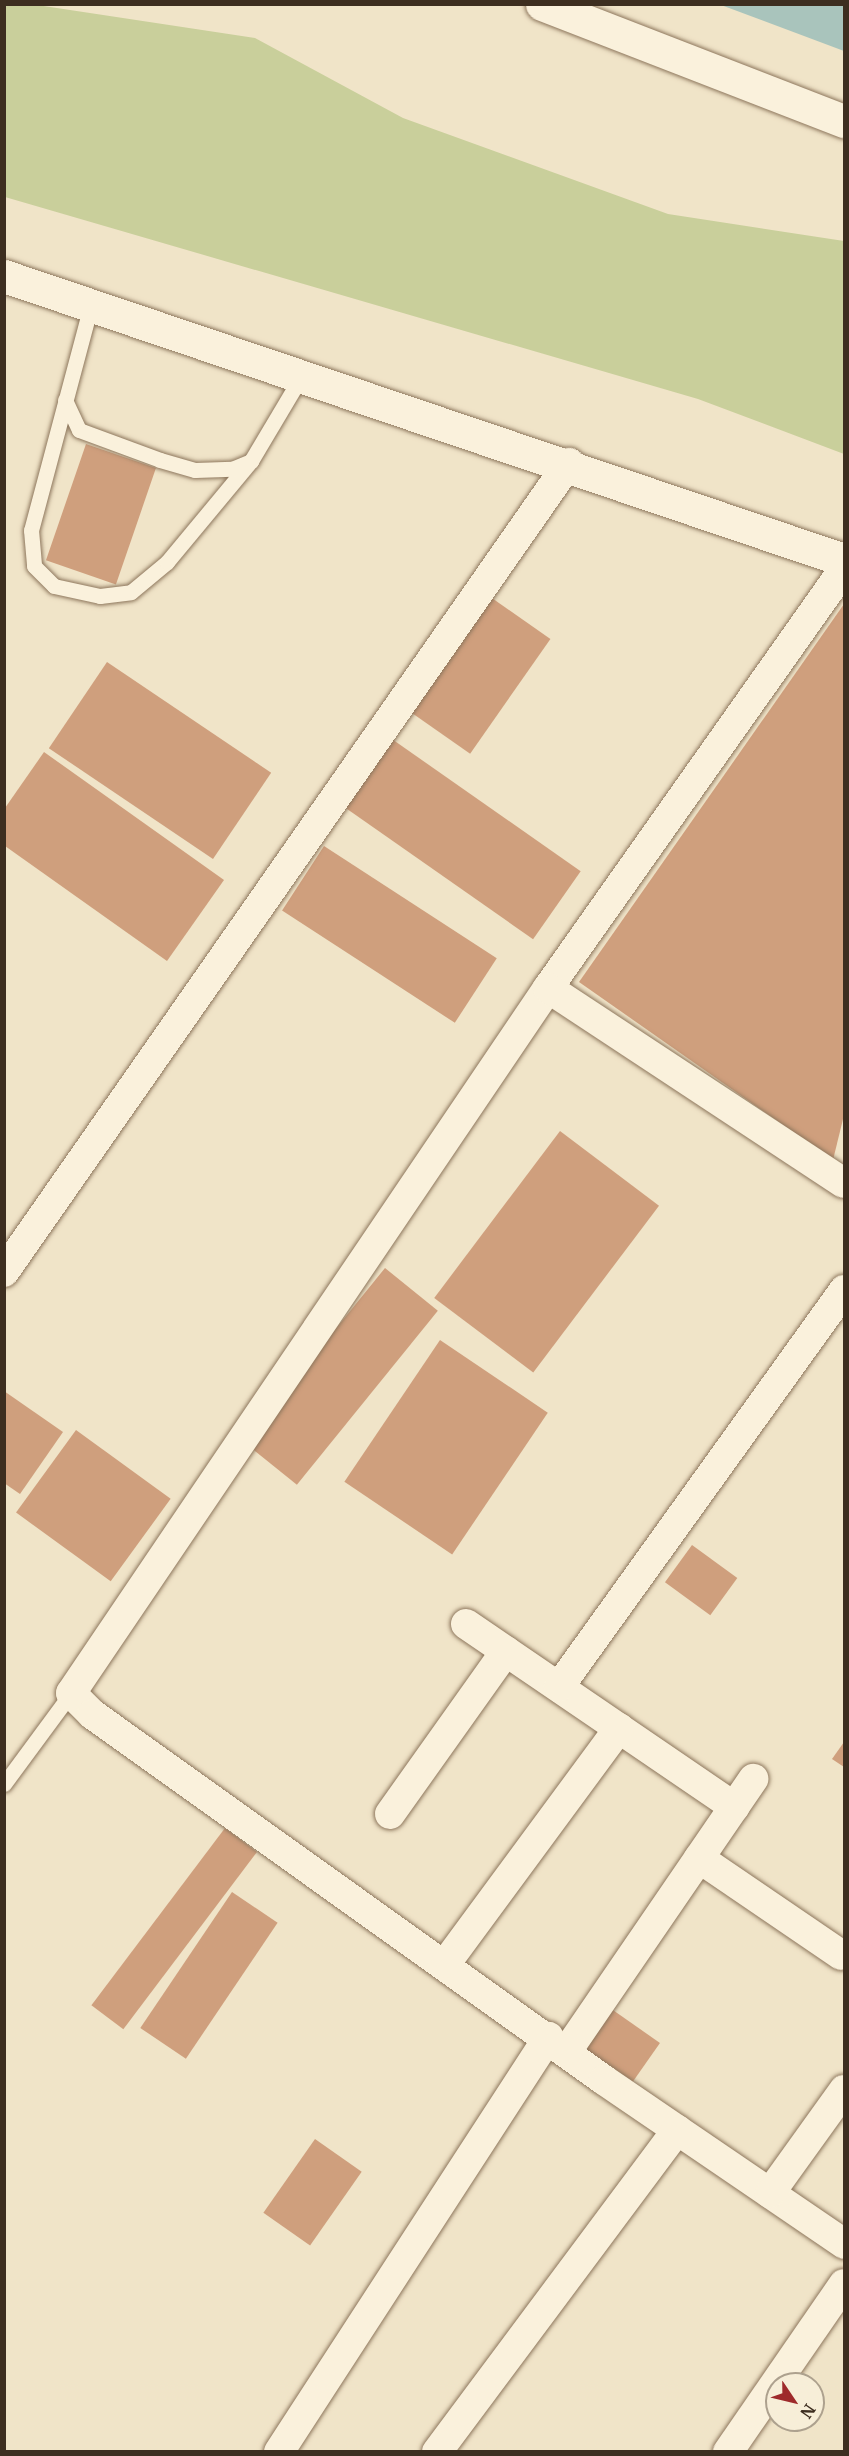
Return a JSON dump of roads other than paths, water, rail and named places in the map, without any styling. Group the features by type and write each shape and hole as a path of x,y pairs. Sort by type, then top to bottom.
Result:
{"street":[{"path":"542,4 844,121"},
{"path":"4,276 569,463 844,560"},
{"path":"4,1272 569,463"},
{"path":"844,569 548,988 71,1693 92,1714 446,1963 677,2130 844,2244"},
{"path":"548,988 844,1183"},
{"path":"559,1687 844,1290"},
{"path":"466,1624 734,1807"},
{"path":"390,1814 506,1650"},
{"path":"446,1963 619,1728"},
{"path":"279,2451 558,2044 699,1858 753,1779"},
{"path":"699,1858 841,1955"},
{"path":"770,2193 844,2090"},
{"path":"437,2451 677,2130"},
{"path":"728,2451 844,2284"}],"lane":[{"path":"91,304 31,530 34,566 54,586 100,596 130,592 167,562 250,461 302,375"},
{"path":"65,400 80,430 160,460 195,470 232,469 250,461"},
{"path":"4,1784 71,1693"}],"water":[{"path":"721,5 844,5 844,51"}]}
